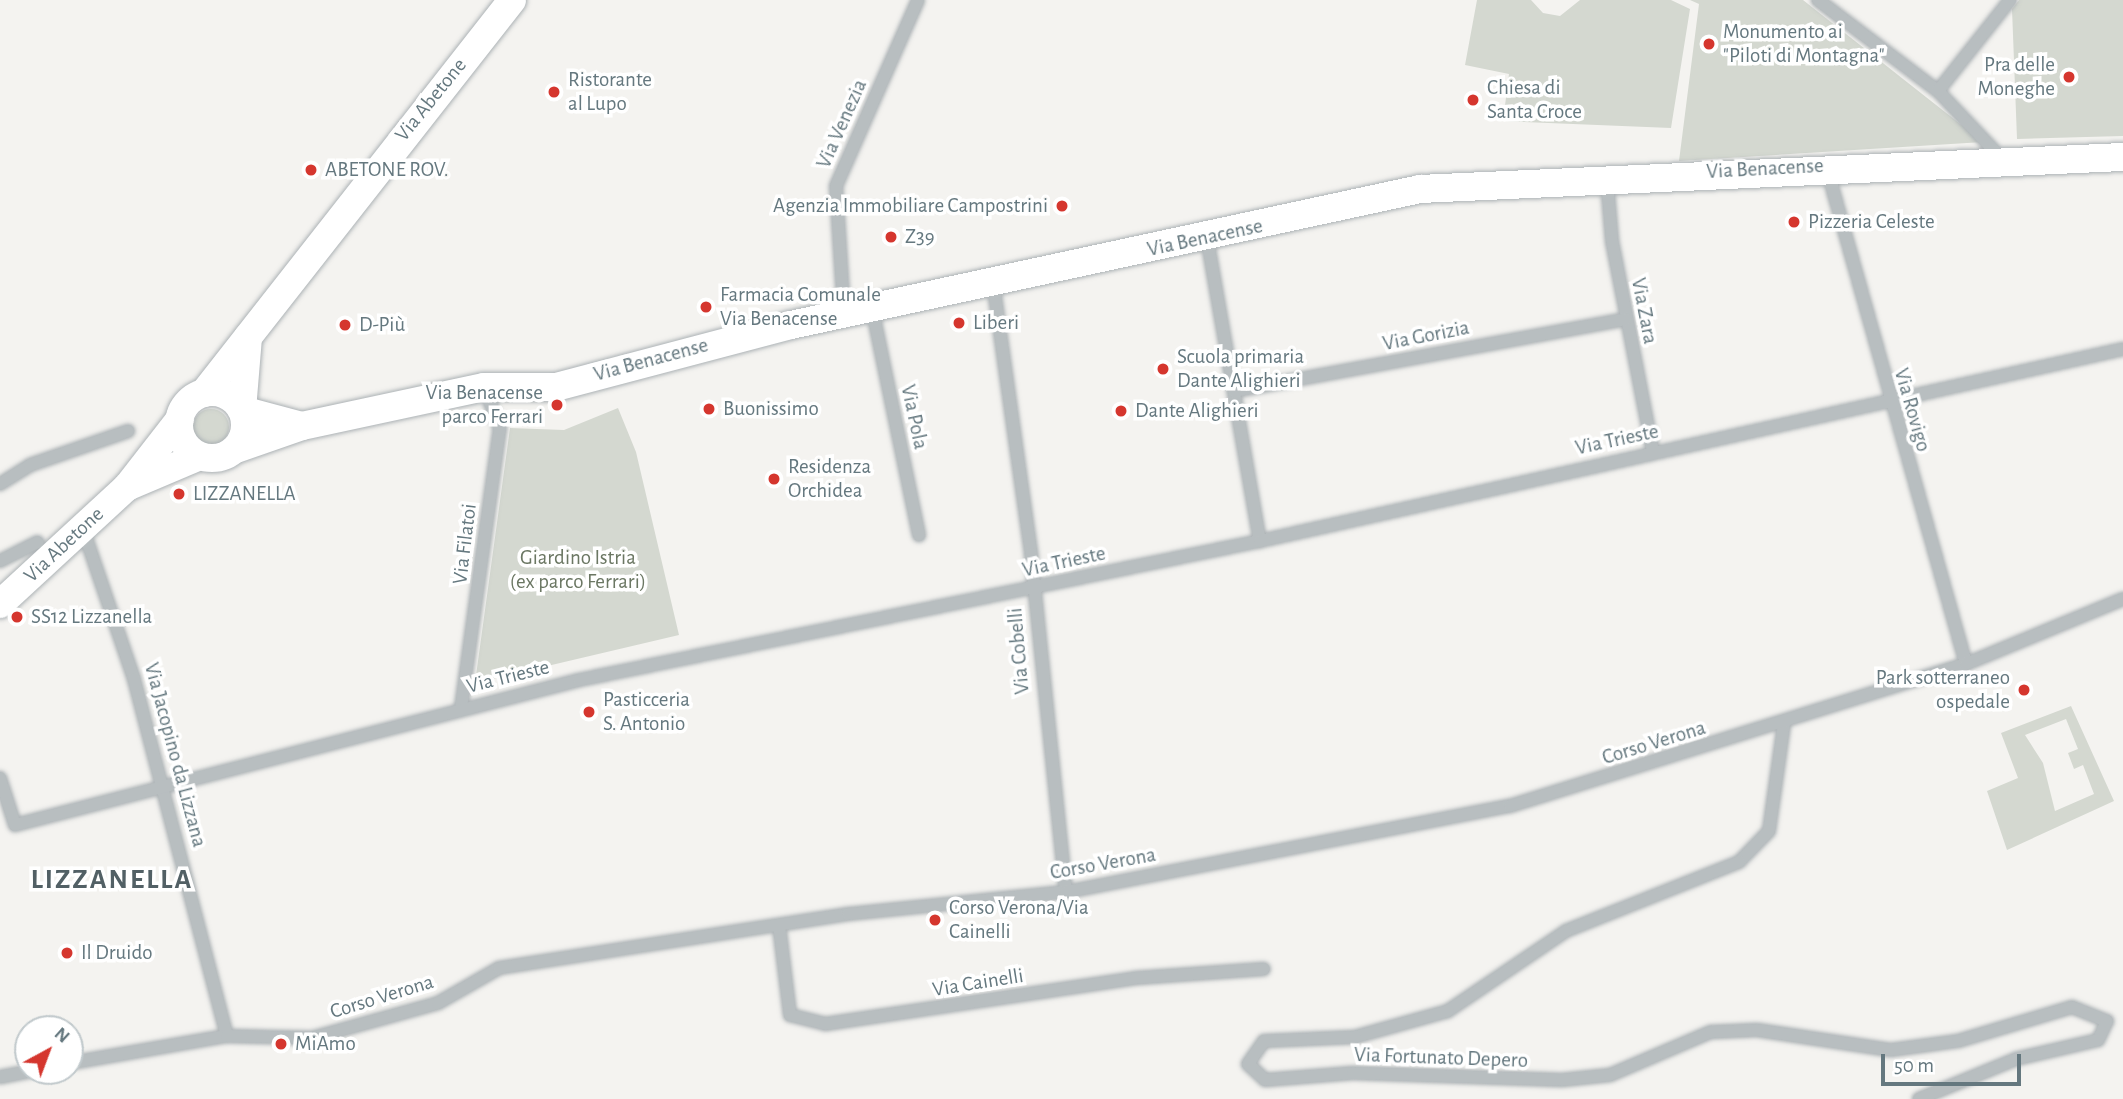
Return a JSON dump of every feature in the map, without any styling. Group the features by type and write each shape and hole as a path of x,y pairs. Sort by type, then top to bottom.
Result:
{"main road":[{"name":"Via Abetone","path":"204,393 512,0"},
{"name":"Via Benacense","path":"236,449 302,426 484,387 556,387 613,368 844,313 1207,238 1420,189 1826,166 2123,157"},
{"path":"127,487 200,456 221,457 236,449 245,432 242,410 248,334"},
{"path":"127,487 180,419 188,403 204,393 225,395 242,410"},
{"name":"Via Benacense","path":"242,410 302,426"},
{"path":"180,419 181,437 200,456"},
{"name":"Via Abetone","path":"0,604 127,487"}],"street":[{"name":"Via Venezia","path":"844,313 835,186 918,0"},
{"path":"1818,0 1938,91 2005,162"},
{"path":"1938,91 2010,0"},
{"name":"Via Rovigo","path":"1826,166 1888,399 1966,664"},
{"name":"Via Zara","path":"1607,177 1625,318 1653,451"},
{"path":"1207,238 1261,541"},
{"name":"Via Cobelli","path":"993,282 1033,588 1066,892"},
{"name":"Via Pola","path":"872,307 919,535"},
{"name":"Via Gorizia","path":"1234,391 1625,318"},
{"name":"Via Trieste","path":"0,778 15,825 165,789 461,708 1261,541 1653,451 2123,349"},
{"name":"Via Filatoi","path":"461,708 500,428 484,387"},
{"path":"0,484 30,465 128,431"},
{"name":"Via Jacopino da Lizzana","path":"83,529 165,789 227,1036"},
{"path":"0,561 38,542"},
{"name":"Corso Verona","path":"84,1061 227,1036 312,1038 438,1003 499,968 779,925 1066,892 1510,806 1784,724 1966,664 2123,599"},
{"name":"Via Fortunato Depero","path":"1784,724 1769,831 1739,862 1566,931 1448,1011 1355,1037 1264,1041 1248,1064 1265,1080 1353,1073 1562,1080 1610,1075 1711,1032 1757,1030 1891,1050 1958,1041 2072,1007 2107,1021 2098,1040 2016,1059 1919,1099"},
{"name":"Via Cainelli","path":"779,925 790,1015 824,1024 1136,978 1264,969"}],"green space":[{"path":"1477,0 1531,0 1543,13 1560,16 1580,0 1671,0 1690,9 1671,128 1503,121 1509,74 1465,65"},
{"path":"1690,0 1803,0 1983,142 1679,161 1699,4"},
{"name":"Pra delle Moneghe","path":"2019,0 2123,0 2123,136 2017,139 2012,9"},
{"name":"Giardino Istria (ex parco Ferrari)","path":"618,408 636,452 679,635 475,683 510,428 564,430"},
{"path":"211,409 224,414 229,427 224,440 211,445 198,440 193,427 198,414"},
{"path":"2071,706 2114,801 2007,850 1987,791 2018,778 2001,733","holes":["2066,719 2078,749 2068,753 2074,769 2083,765 2094,794 2055,811 2043,763 2025,735"]}],"place":[{"name":"Monumento ai \"Piloti di Montagna\"","path":"1709,44"},
{"name":"Pra delle Moneghe","path":"2069,77"},
{"name":"Ristorante al Lupo","path":"554,92"},
{"name":"Chiesa di Santa Croce","path":"1473,100"},
{"name":"ABETONE ROV.","path":"311,170"},
{"name":"Agenzia Immobiliare Campostrini","path":"1062,206"},
{"name":"Pizzeria Celeste","path":"1794,222"},
{"name":"Z39","path":"891,237"},
{"name":"Farmacia Comunale Via Benacense","path":"706,307"},
{"name":"Liberi","path":"959,323"},
{"name":"D-Più","path":"345,325"},
{"name":"Scuola primaria Dante Alighieri","path":"1163,369"},
{"name":"Via Benacense parco Ferrari","path":"557,405"},
{"name":"Buonissimo","path":"709,409"},
{"name":"Dante Alighieri","path":"1121,411"},
{"name":"Residenza Orchidea","path":"774,479"},
{"name":"LIZZANELLA","path":"179,494"},
{"name":"SS12 Lizzanella","path":"17,617"},
{"name":"Park sotterraneo ospedale","path":"2024,690"},
{"name":"Pasticceria S. Antonio","path":"589,712"},
{"name":"Corso Verona/Via Cainelli","path":"935,920"},
{"name":"Il Druido","path":"67,953"},
{"name":"MiAmo","path":"281,1044"}],"district":[{"name":"LIZZANELLA","path":"112,880"}]}
